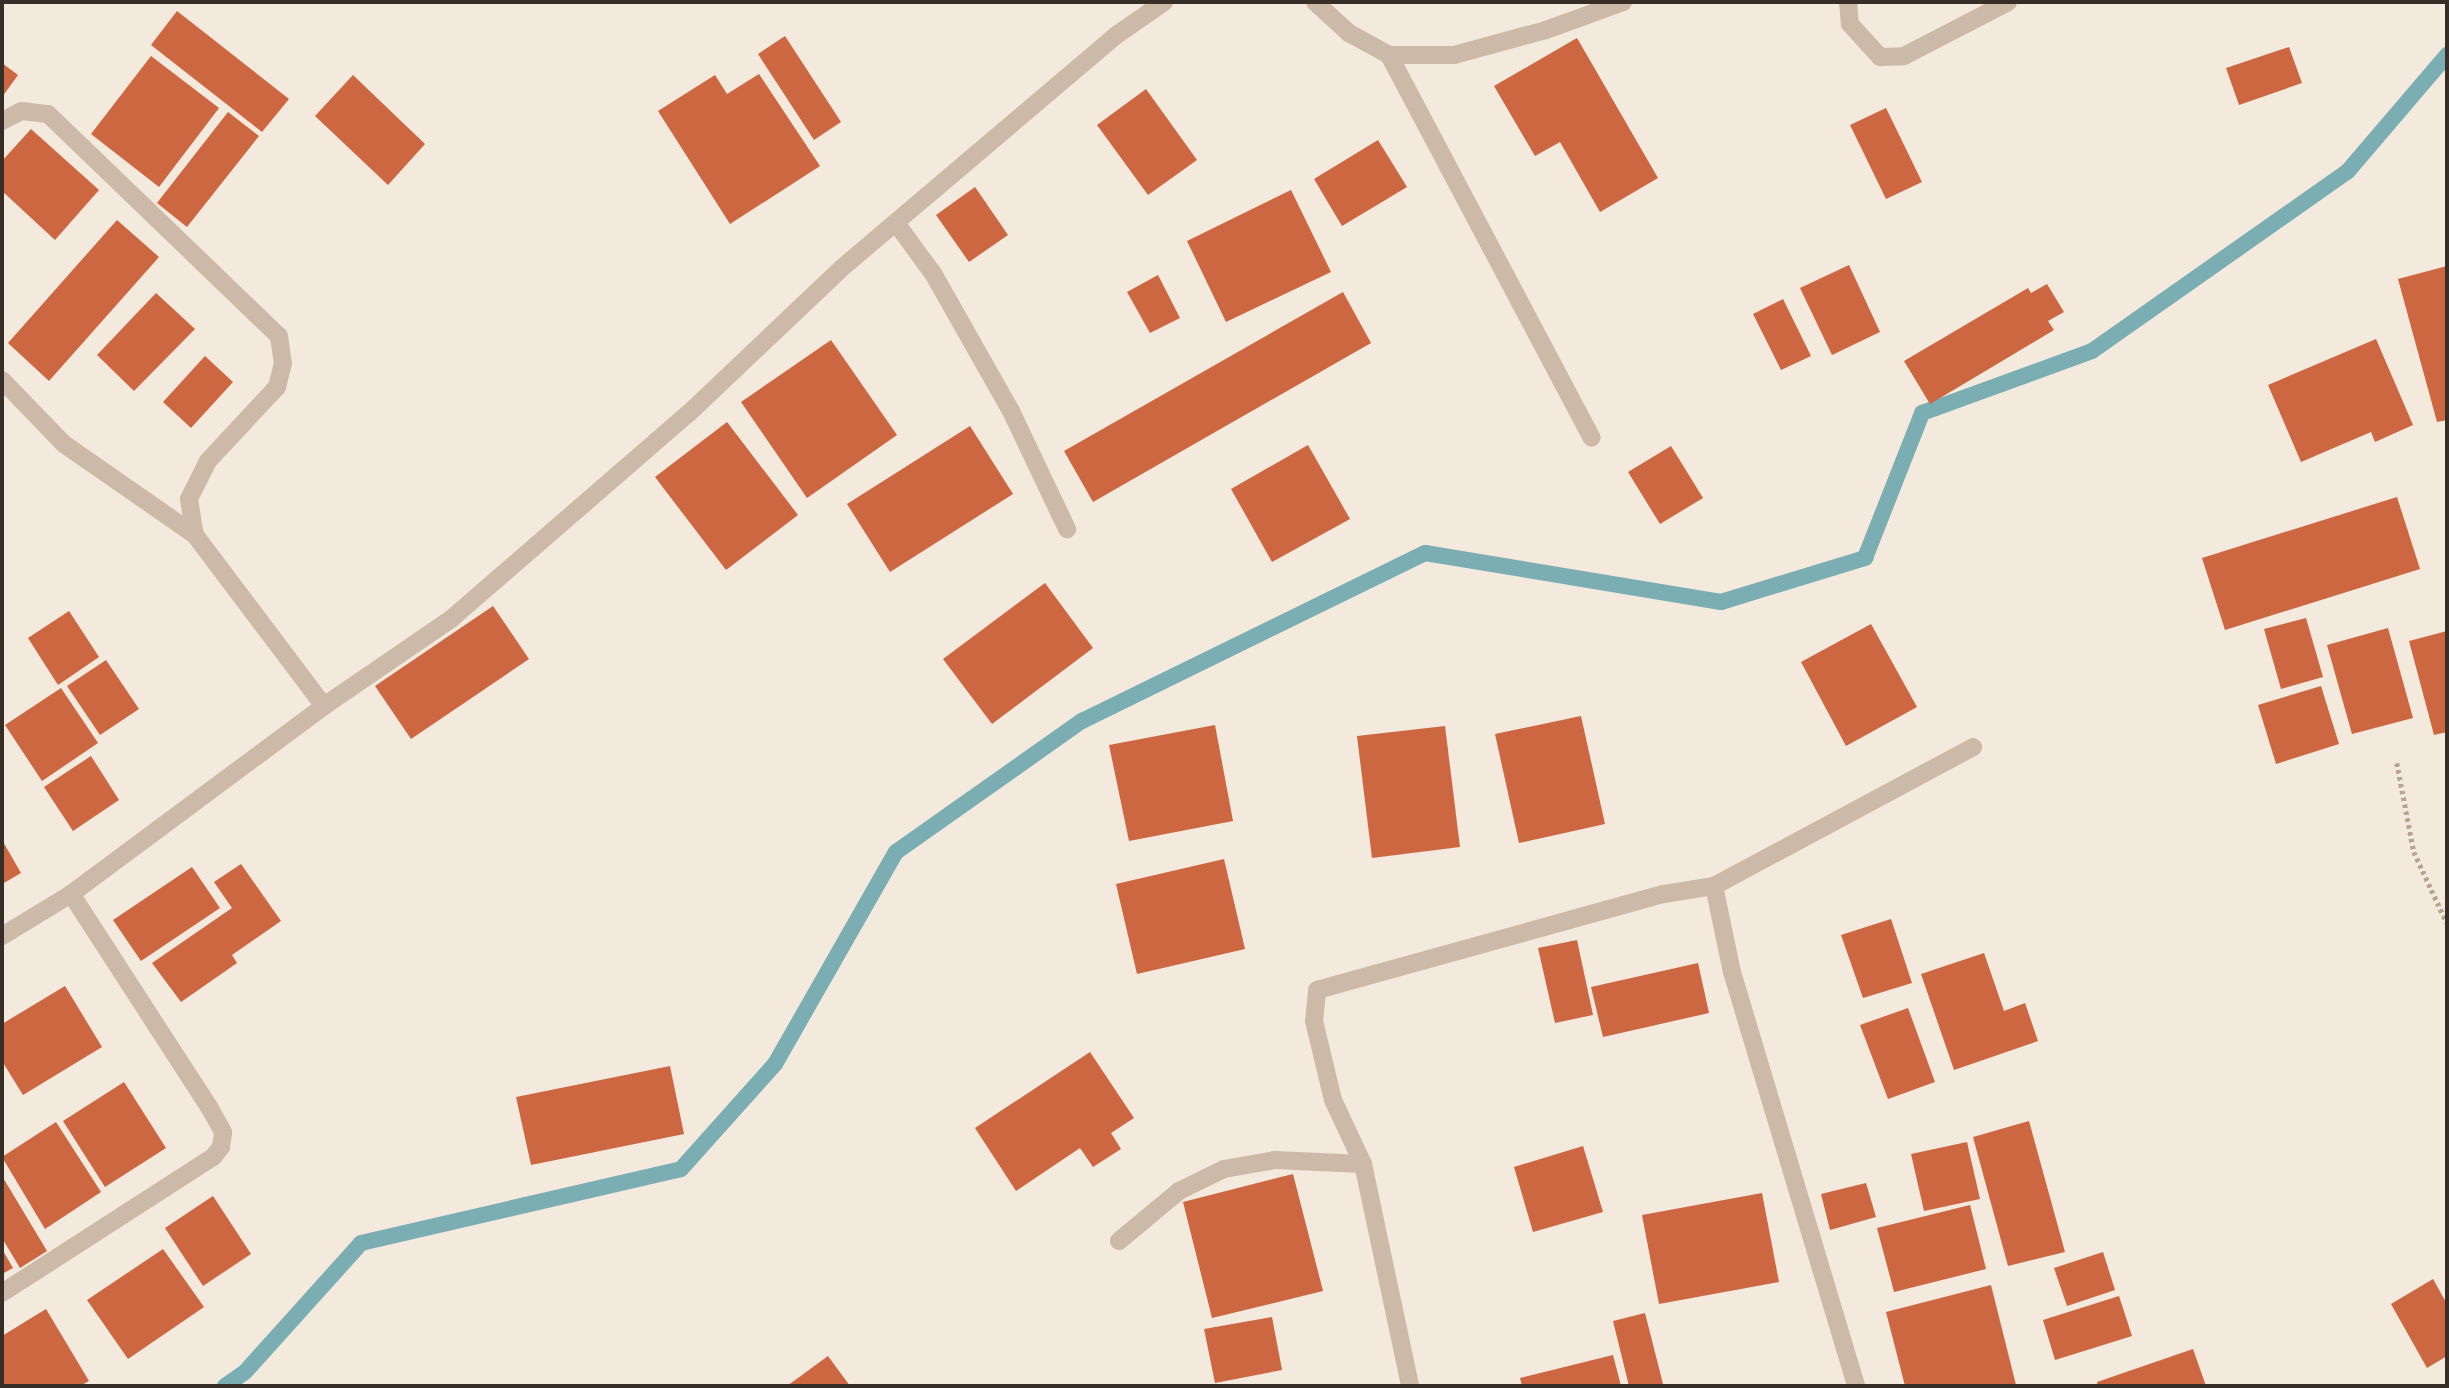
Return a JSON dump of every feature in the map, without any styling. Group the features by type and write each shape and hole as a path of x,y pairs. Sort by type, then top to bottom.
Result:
{"street":[{"path":"2,936 71,894 324,706 452,619 688,414 897,223 1118,34 1164,2"},
{"path":"1315,2 1349,33 1390,55 1454,55 1546,30 1623,2"},
{"path":"1848,2 1850,24 1880,57 1904,56 2008,2"},
{"path":"1390,55 1592,438"},
{"path":"2,121 22,111 48,114 279,336 284,363 277,387 208,461 189,499 195,534"},
{"path":"897,223 934,275 1011,411 1067,529"},
{"path":"2,380 64,444 195,534 324,706"},
{"path":"1410,1386 1363,1164 1333,1100 1314,1021 1317,990 1664,894 1714,886 1973,747"},
{"path":"1714,886 1732,972 1856,1386"},
{"path":"2,1293 213,1157 221,1147 223,1132 209,1107 71,894"},
{"path":"1119,1241 1179,1191 1224,1169 1275,1160 1363,1164"}],"path":[{"path":"2397,763 2414,852 2447,923"}],"building":[{"path":"177,11 289,99 262,132 151,45"},
{"path":"785,36 841,122 814,140 758,54"},
{"path":"1577,38 1658,178 1600,212 1560,142 1535,156 1494,86"},
{"path":"2289,47 2302,83 2239,105 2226,68"},
{"path":"151,56 219,108 159,187 91,134"},
{"path":"2,63 18,75 2,97"},
{"path":"759,74 820,166 730,224 658,111 715,75 727,94"},
{"path":"353,75 425,144 388,185 315,116"},
{"path":"1146,89 1197,160 1148,195 1097,125"},
{"path":"1886,108 1922,182 1886,199 1850,125"},
{"path":"228,112 259,136 187,227 157,203"},
{"path":"31,129 99,190 55,240 2,191 2,161"},
{"path":"1378,140 1407,187 1342,226 1314,179"},
{"path":"975,187 1008,235 969,262 936,215"},
{"path":"1291,190 1331,272 1226,322 1187,241"},
{"path":"117,220 159,257 49,381 8,343"},
{"path":"1849,265 1880,332 1832,355 1800,288"},
{"path":"2447,266 2447,420 2437,422 2398,279"},
{"path":"1158,275 1180,318 1150,333 1127,292"},
{"path":"2047,284 2064,312 2048,321 2054,330 1930,404 1904,361 2028,288 2031,293"},
{"path":"1343,292 1371,343 1093,502 1064,451"},
{"path":"156,293 195,329 134,391 97,355"},
{"path":"1783,299 1811,356 1781,370 1753,314"},
{"path":"2376,339 2413,425 2375,442 2371,432 2301,462 2268,385"},
{"path":"831,340 897,435 807,498 741,402"},
{"path":"205,356 233,382 191,428 163,402"},
{"path":"727,422 798,515 726,570 655,477"},
{"path":"970,426 1013,494 890,572 847,504"},
{"path":"1308,445 1350,519 1272,562 1231,489"},
{"path":"1671,446 1703,498 1660,524 1628,472"},
{"path":"2397,497 2420,569 2225,630 2202,558"},
{"path":"1045,583 1093,648 992,724 943,659"},
{"path":"493,606 529,659 411,739 375,686"},
{"path":"69,611 99,657 58,685 28,638"},
{"path":"2306,618 2323,677 2281,689 2264,629"},
{"path":"1871,624 1917,707 1846,746 1801,662"},
{"path":"2388,628 2413,718 2352,734 2327,645"},
{"path":"2447,631 2447,732 2434,735 2409,641"},
{"path":"106,660 139,709 100,735 67,686"},
{"path":"2321,686 2339,744 2276,764 2258,705"},
{"path":"61,688 98,743 42,781 5,725"},
{"path":"1581,716 1605,824 1519,843 1495,734"},
{"path":"1215,725 1233,821 1129,841 1109,745"},
{"path":"1445,726 1460,847 1372,858 1357,736"},
{"path":"91,756 119,800 73,831 44,787"},
{"path":"2,840 21,873 2,884"},
{"path":"1224,859 1245,949 1137,974 1116,884"},
{"path":"241,864 281,921 232,955 237,963 181,1002 152,963 232,908 214,882"},
{"path":"192,867 220,908 141,961 113,920"},
{"path":"1891,919 1912,983 1863,998 1841,935"},
{"path":"1577,940 1593,1015 1555,1023 1538,948"},
{"path":"1984,953 2004,1011 2025,1003 2038,1041 1954,1070 1921,974"},
{"path":"1698,963 1709,1013 1603,1037 1591,987"},
{"path":"65,986 102,1047 23,1095 2,1061 2,1024"},
{"path":"1908,1008 1935,1082 1888,1099 1860,1025"},
{"path":"1090,1052 1134,1118 1111,1133 1121,1149 1093,1167 1080,1148 1016,1191 975,1128"},
{"path":"670,1066 684,1134 531,1165 516,1097"},
{"path":"124,1082 166,1148 105,1187 63,1121"},
{"path":"2029,1121 2065,1252 2008,1266 1973,1137"},
{"path":"56,1122 101,1192 45,1229 2,1157"},
{"path":"1967,1142 1980,1199 1924,1211 1911,1154"},
{"path":"1583,1146 1603,1212 1533,1232 1514,1167"},
{"path":"1293,1174 1323,1291 1212,1318 1183,1202"},
{"path":"2,1176 47,1251 20,1268 2,1238"},
{"path":"1866,1183 1876,1217 1830,1230 1821,1194"},
{"path":"1762,1193 1779,1282 1659,1304 1642,1215"},
{"path":"213,1196 251,1254 203,1286 165,1228"},
{"path":"1970,1205 1986,1269 1894,1292 1877,1228"},
{"path":"2,1249 13,1268 2,1274"},
{"path":"163,1249 204,1307 128,1359 87,1300"},
{"path":"2103,1252 2115,1290 2067,1306 2054,1268"},
{"path":"2433,1279 2447,1304 2447,1356 2427,1368 2391,1304"},
{"path":"1991,1285 2016,1385 1905,1386 1886,1312"},
{"path":"2119,1296 2132,1336 2055,1360 2043,1320"},
{"path":"46,1309 89,1381 80,1386 2,1386 2,1336"},
{"path":"1645,1313 1663,1384 1629,1386 1613,1321"},
{"path":"1272,1317 1282,1370 1215,1383 1204,1329"},
{"path":"2193,1349 2206,1386 2098,1386 2097,1382"},
{"path":"1613,1355 1621,1386 1522,1386 1520,1378"},
{"path":"828,1356 850,1386 787,1386"}],"waterway":[{"path":"225,1386 245,1372 361,1243 681,1169 775,1064 896,852 1082,721 1425,553 1721,602 1865,558 1922,413 2092,351 2348,171 2447,55"}]}
